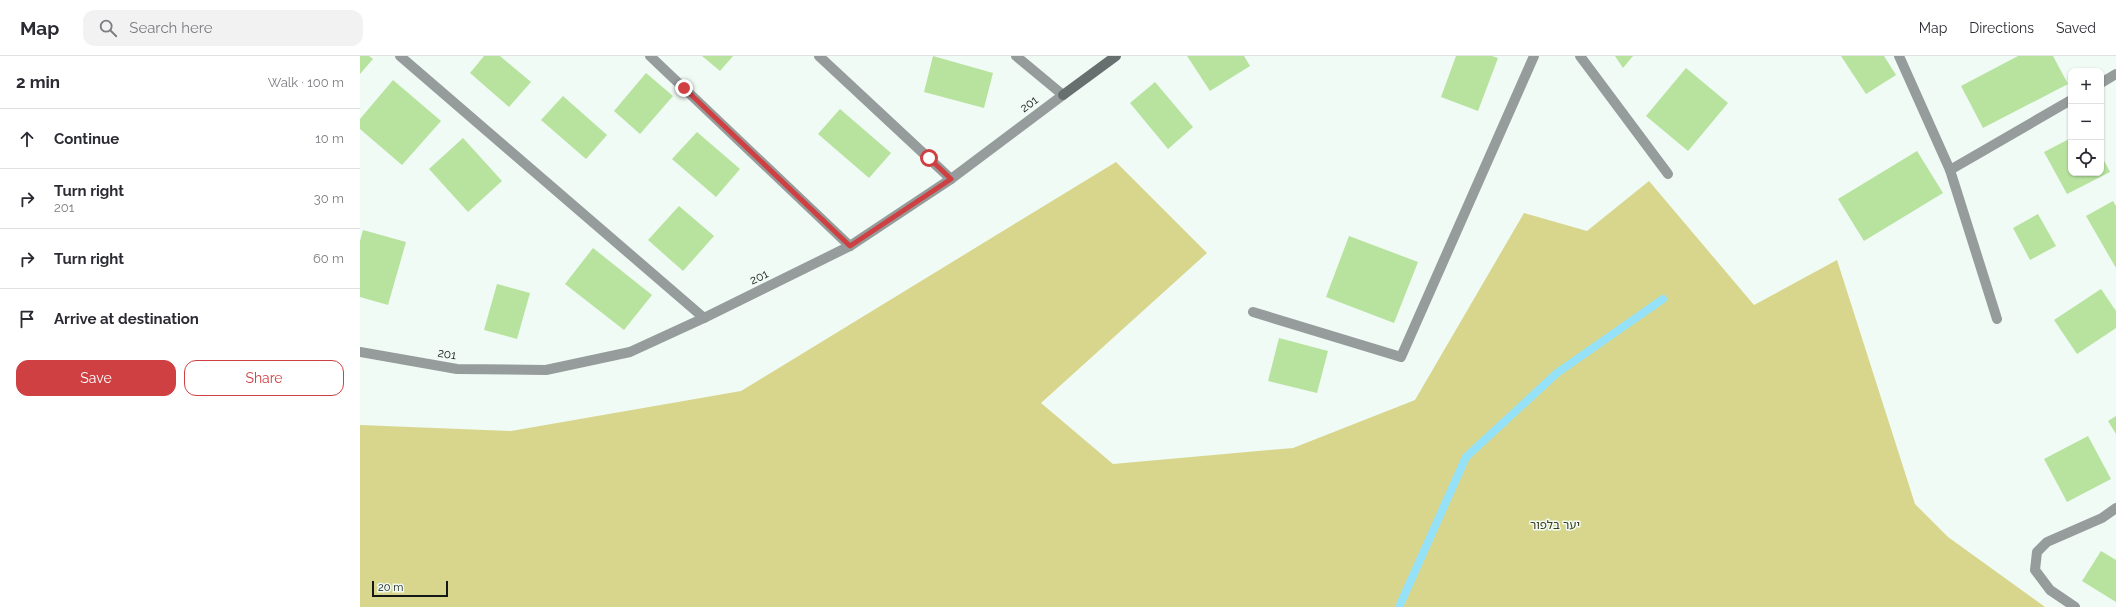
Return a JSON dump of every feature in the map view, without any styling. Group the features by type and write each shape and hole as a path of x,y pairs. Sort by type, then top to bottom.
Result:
{"street":[{"path":"400,56 704,318"},
{"path":"650,56 850,246"},
{"path":"819,56 951,179"},
{"path":"1016,56 1063,96"},
{"name":"201","path":"360,352 457,369 546,370 630,352 704,318 850,246 951,179 1116,56"},
{"path":"1254,312 1401,357 1534,56"},
{"path":"1580,56 1668,174"},
{"path":"1899,56 1950,170 1997,319"},
{"path":"2104,81 2116,74"},
{"path":"1950,170 2068,102"},
{"path":"2075,607 2050,590 2035,570 2037,552 2047,542 2102,518 2116,508"}],"green space":[{"name":"יער בלפור","path":"1116,162 1207,253 1041,403 1113,464 1293,448 1415,400 1524,213 1587,231 1649,181 1754,305 1837,260 1915,504 1948,537 2045,607 360,607 360,425 511,431 741,391"}],"building":[{"path":"360,56 369,56 373,59 360,74"},
{"path":"484,56 500,56 531,82 509,107 470,73"},
{"path":"702,56 733,56 720,71"},
{"path":"933,56 993,73 984,108 924,92"},
{"path":"1187,56 1244,56 1250,66 1210,91"},
{"path":"1456,56 1492,56 1498,58 1478,111 1441,97"},
{"path":"1615,56 1633,56 1623,68"},
{"path":"1841,56 1884,56 1896,75 1866,94"},
{"path":"2018,56 2053,56 2068,84 1983,128 1961,86"},
{"path":"1686,68 1728,103 1688,151 1646,116"},
{"path":"646,73 673,96 640,134 614,111"},
{"path":"393,80 441,121 402,165 360,129 360,119"},
{"path":"1155,82 1193,127 1168,149 1130,103"},
{"path":"563,96 607,135 586,159 541,120"},
{"path":"840,109 891,153 869,178 818,134"},
{"path":"697,132 740,169 716,197 672,159"},
{"path":"463,138 502,181 468,212 429,169"},
{"path":"2068,140 2068,176 2102,176 2067,194 2044,152"},
{"path":"1917,151 1943,193 1864,241 1838,199"},
{"path":"2104,161 2110,172 2104,175"},
{"path":"2113,201 2116,206 2116,268 2086,216"},
{"path":"679,206 714,236 683,271 648,240"},
{"path":"2038,214 2056,246 2030,260 2013,228"},
{"path":"363,230 406,242 388,305 360,297 360,241"},
{"path":"1349,236 1418,262 1394,323 1326,297"},
{"path":"593,248 652,295 624,330 565,284"},
{"path":"497,284 530,293 517,339 484,330"},
{"path":"2101,289 2116,311 2116,328 2077,354 2054,320"},
{"path":"1279,338 1328,351 1317,393 1268,381"},
{"path":"2116,416 2116,434 2108,421"},
{"path":"2088,436 2111,479 2067,502 2044,459"},
{"path":"2101,551 2116,560 2116,602 2082,581"}],"waterway":[{"path":"1399,607 1466,457 1557,373 1663,299"}],"route":[{"path":"684,88 850,246 951,179 929,158"}]}
